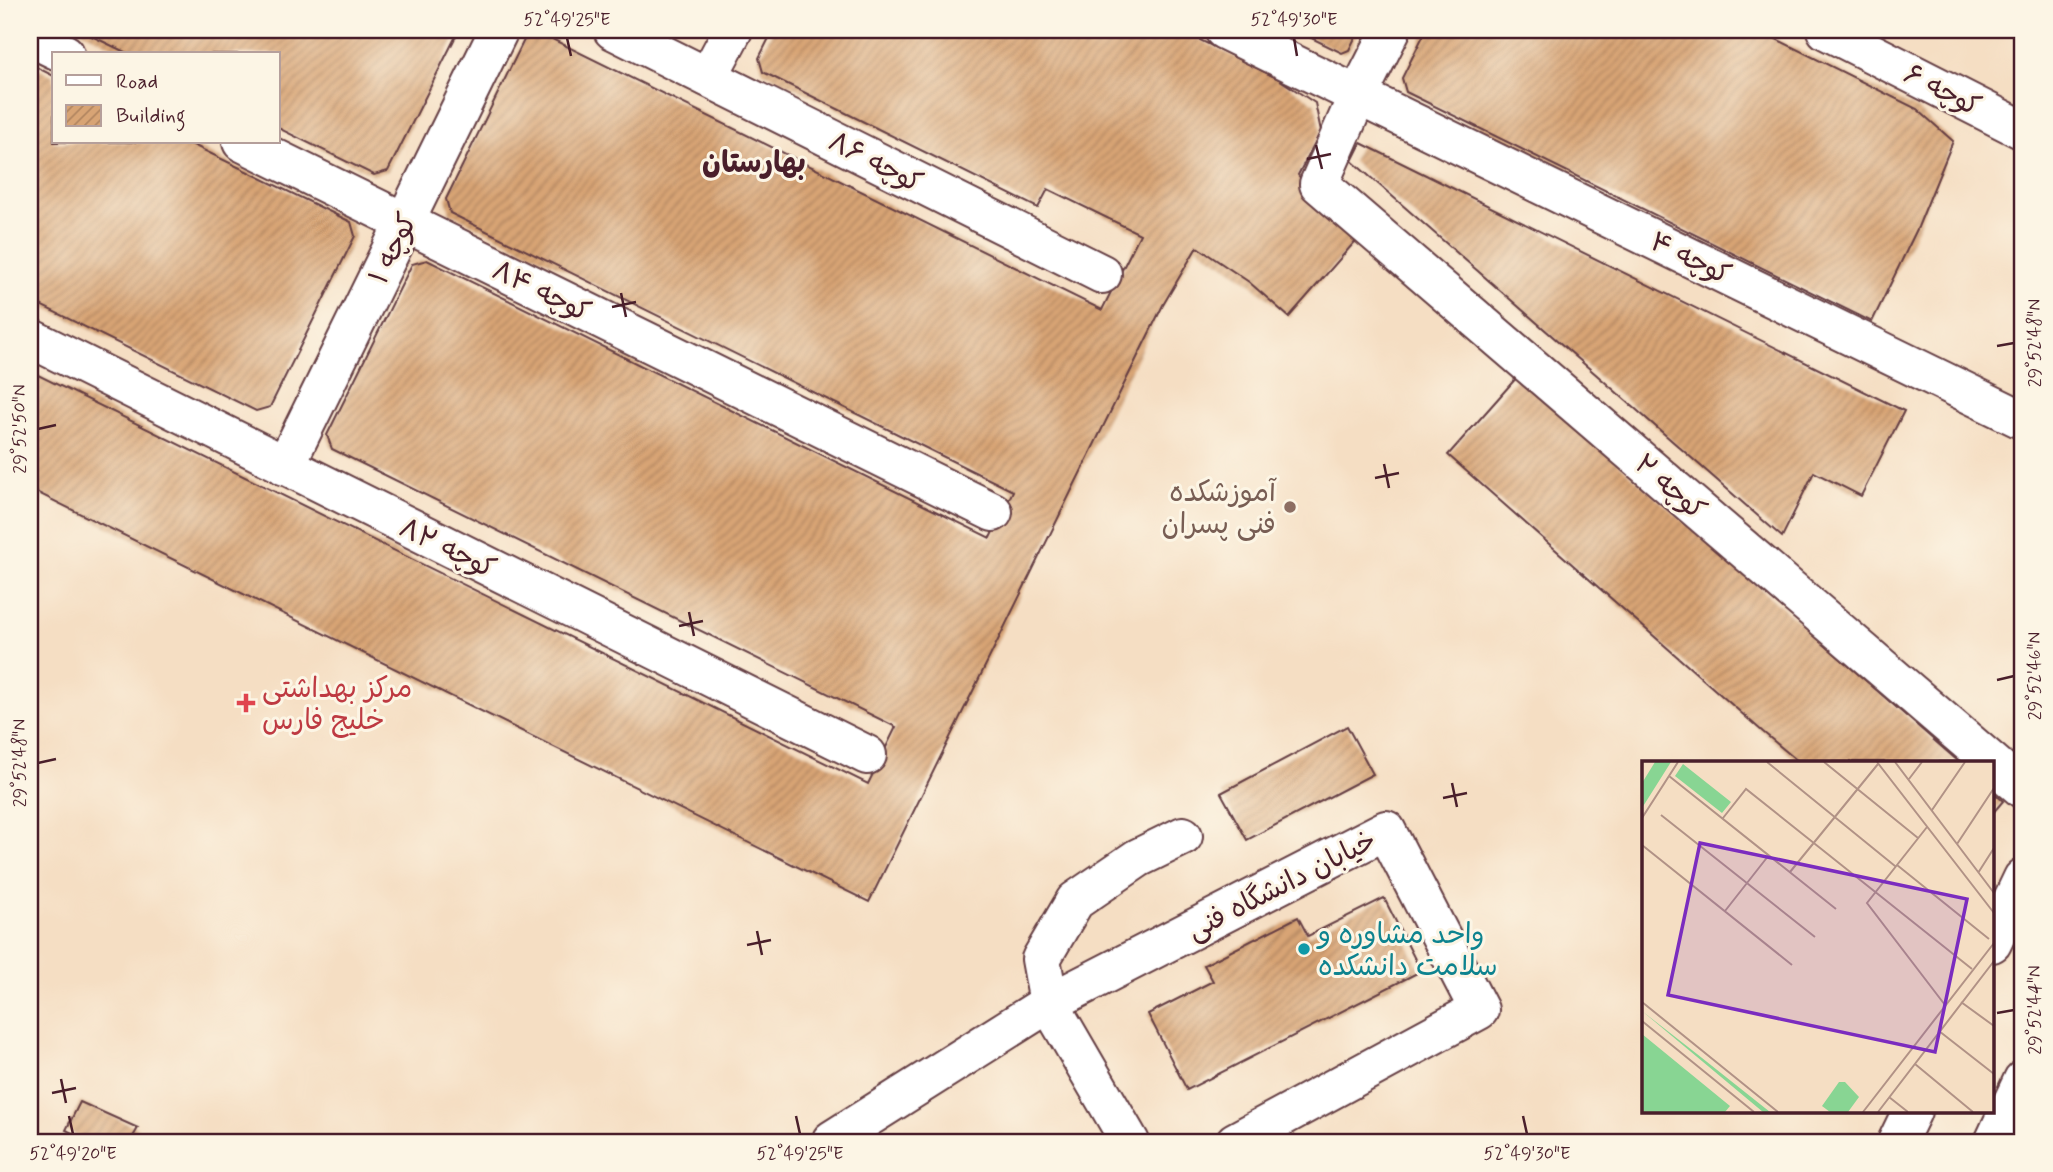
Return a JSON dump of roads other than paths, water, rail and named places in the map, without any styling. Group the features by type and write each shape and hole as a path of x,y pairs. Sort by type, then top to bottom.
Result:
{"street":[{"name":"کوچه ۱","path":"285,466 499,30"},
{"name":"کوچه ۸۶","path":"613,30 1102,274"},
{"path":"708,77 733,30"},
{"name":"کوچه ۴","path":"1224,30 2023,420"},
{"path":"1358,95 1391,30"},
{"name":"کوچه ۶","path":"1826,30 2023,130"},
{"path":"30,37 61,52"},
{"name":"کوچه ۲","path":"1358,95 1319,184 1990,761"},
{"name":"کوچه ۸۴","path":"246,144 993,512"},
{"name":"کوچه ۸۲","path":"30,338 867,755"},
{"name":"کوچه ۲","path":"1994,764 2023,789"},
{"name":"خیابان دانشگاه فنی","path":"832,1142 1049,1003 1386,830 1479,1010 1235,1142"},
{"path":"1129,1142 1049,1003 1041,959 1075,901 1138,858 1183,836"},
{"path":"1994,939 2023,877"},
{"path":"1994,1142 2023,1080"},
{"path":"1897,1142 1912,1112"}],"place":[{"name":"آموزشکده فنی پسران","path":"1290,507"},
{"name":"مرکز بهداشتی خلیج فارس","path":"246,703"},
{"name":"واحد مشاوره و سلامت دانشکده","path":"1304,949"}],"district":[{"name":"بهارستان","path":"754,162"}]}
